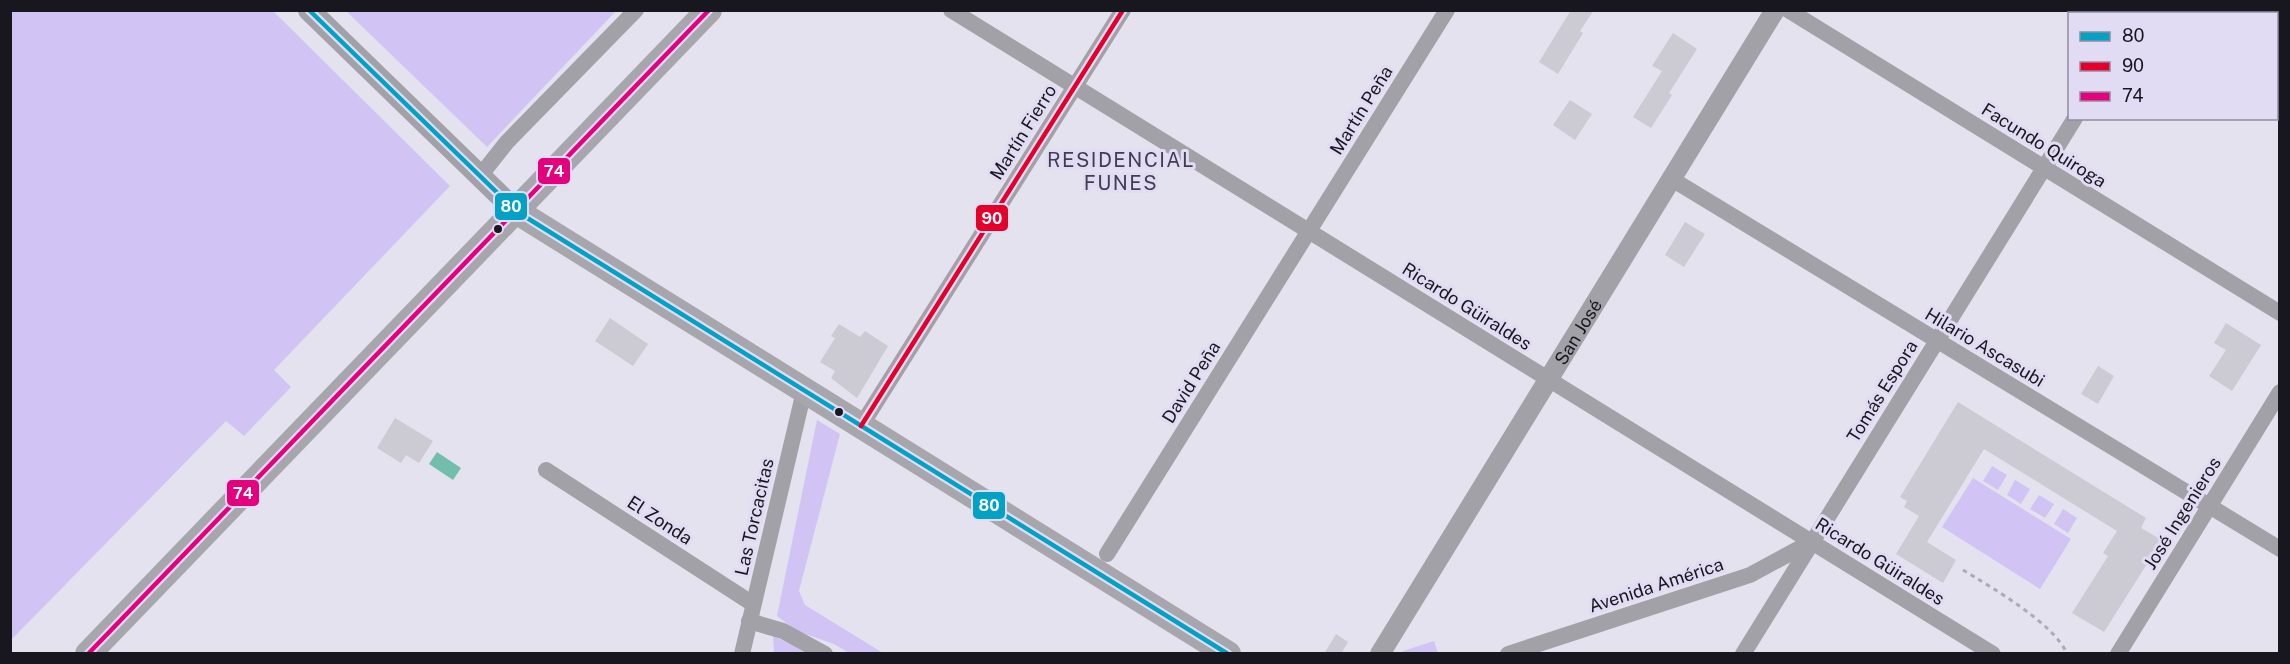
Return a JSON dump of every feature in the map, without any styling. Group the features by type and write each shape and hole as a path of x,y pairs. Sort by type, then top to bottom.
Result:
{"main road":[{"path":"309,10 516,211 1228,654"},
{"path":"88,654 709,10"}],"street":[{"path":"480,176 507,142 636,10"},
{"name":"Ricardo Güiraldes","path":"951,10 1992,654"},
{"name":"Martín Fierro","path":"861,426 1123,10"},
{"name":"Martín Peña","path":"1308,231 1447,10"},
{"name":"San José","path":"1380,654 1775,10"},
{"name":"Facundo Quiroga","path":"1788,10 2280,313"},
{"name":"Tomás Espora","path":"1743,654 2074,120"},
{"name":"Hilario Ascasubi","path":"1670,178 2280,549"},
{"name":"David Peña","path":"1107,554 1308,231"},
{"name":"Las Torcacitas","path":"742,654 804,391"},
{"name":"José Ingenieros","path":"2118,654 2280,392"},
{"name":"El Zonda","path":"546,470 753,604"},
{"name":"Avenida América","path":"1508,654 1750,575 1812,542"},
{"path":"749,621 783,631 825,654"}],"path":[{"path":"1963,570 1998,591 2044,625 2064,647 2067,654"}],"shaded area":[{"path":"11,10 273,11 450,186 274,370 291,387 244,436 226,421 11,640"},
{"path":"346,11 616,11 487,147"},
{"path":"2279,11 2279,58 2278,12 2141,12"},
{"path":"817,420 840,434 799,591 805,605 883,653 849,653 834,644 797,631 777,616"},
{"path":"437,452 461,468 453,480 429,464"},
{"path":"1992,466 2007,475 1998,490 1983,481"},
{"path":"1973,478 2071,539 2040,589 1942,527"},
{"path":"2015,480 2030,489 2021,504 2007,495"},
{"path":"2039,495 2054,504 2045,518 2030,509"},
{"path":"2063,509 2077,518 2068,533 2054,524"},
{"path":"773,636 809,652 811,653 774,653"},
{"path":"1434,641 1438,653 1401,653 1403,651"}],"building":[{"path":"1571,10 1594,10 1580,31 1583,33 1558,74 1539,62"},
{"path":"1673,33 1697,49 1669,93 1672,95 1651,128 1633,117 1662,71 1652,66"},
{"path":"1570,100 1592,114 1575,140 1553,125"},
{"path":"1685,222 1705,234 1684,267 1665,255"},
{"path":"610,318 648,344 633,366 595,341"},
{"path":"2226,323 2261,345 2232,391 2209,376 2226,350 2214,343"},
{"path":"839,324 860,337 865,331 888,346 857,398 831,378 835,371 820,362 835,338 831,336"},
{"path":"2098,366 2114,376 2098,404 2081,394"},
{"path":"1958,402 2146,518 2141,528 2162,540 2104,632 2072,613 2108,556 2103,553 2117,531 1984,449 1927,542 1956,560 1943,583 1896,554 1919,516 1904,507 1907,501 1900,497"},
{"path":"395,418 433,441 419,463 406,455 401,463 377,448"},
{"path":"1336,634 1348,642 1341,654 1324,654"}],"transit line":[{"name":"80","path":"309,10 516,211 1228,654"},
{"name":"74","path":"88,654 709,10"},
{"name":"90","path":"861,426 1123,10"}],"district":[{"name":"RESIDENCIAL FUNES","path":"1121,172"}]}
